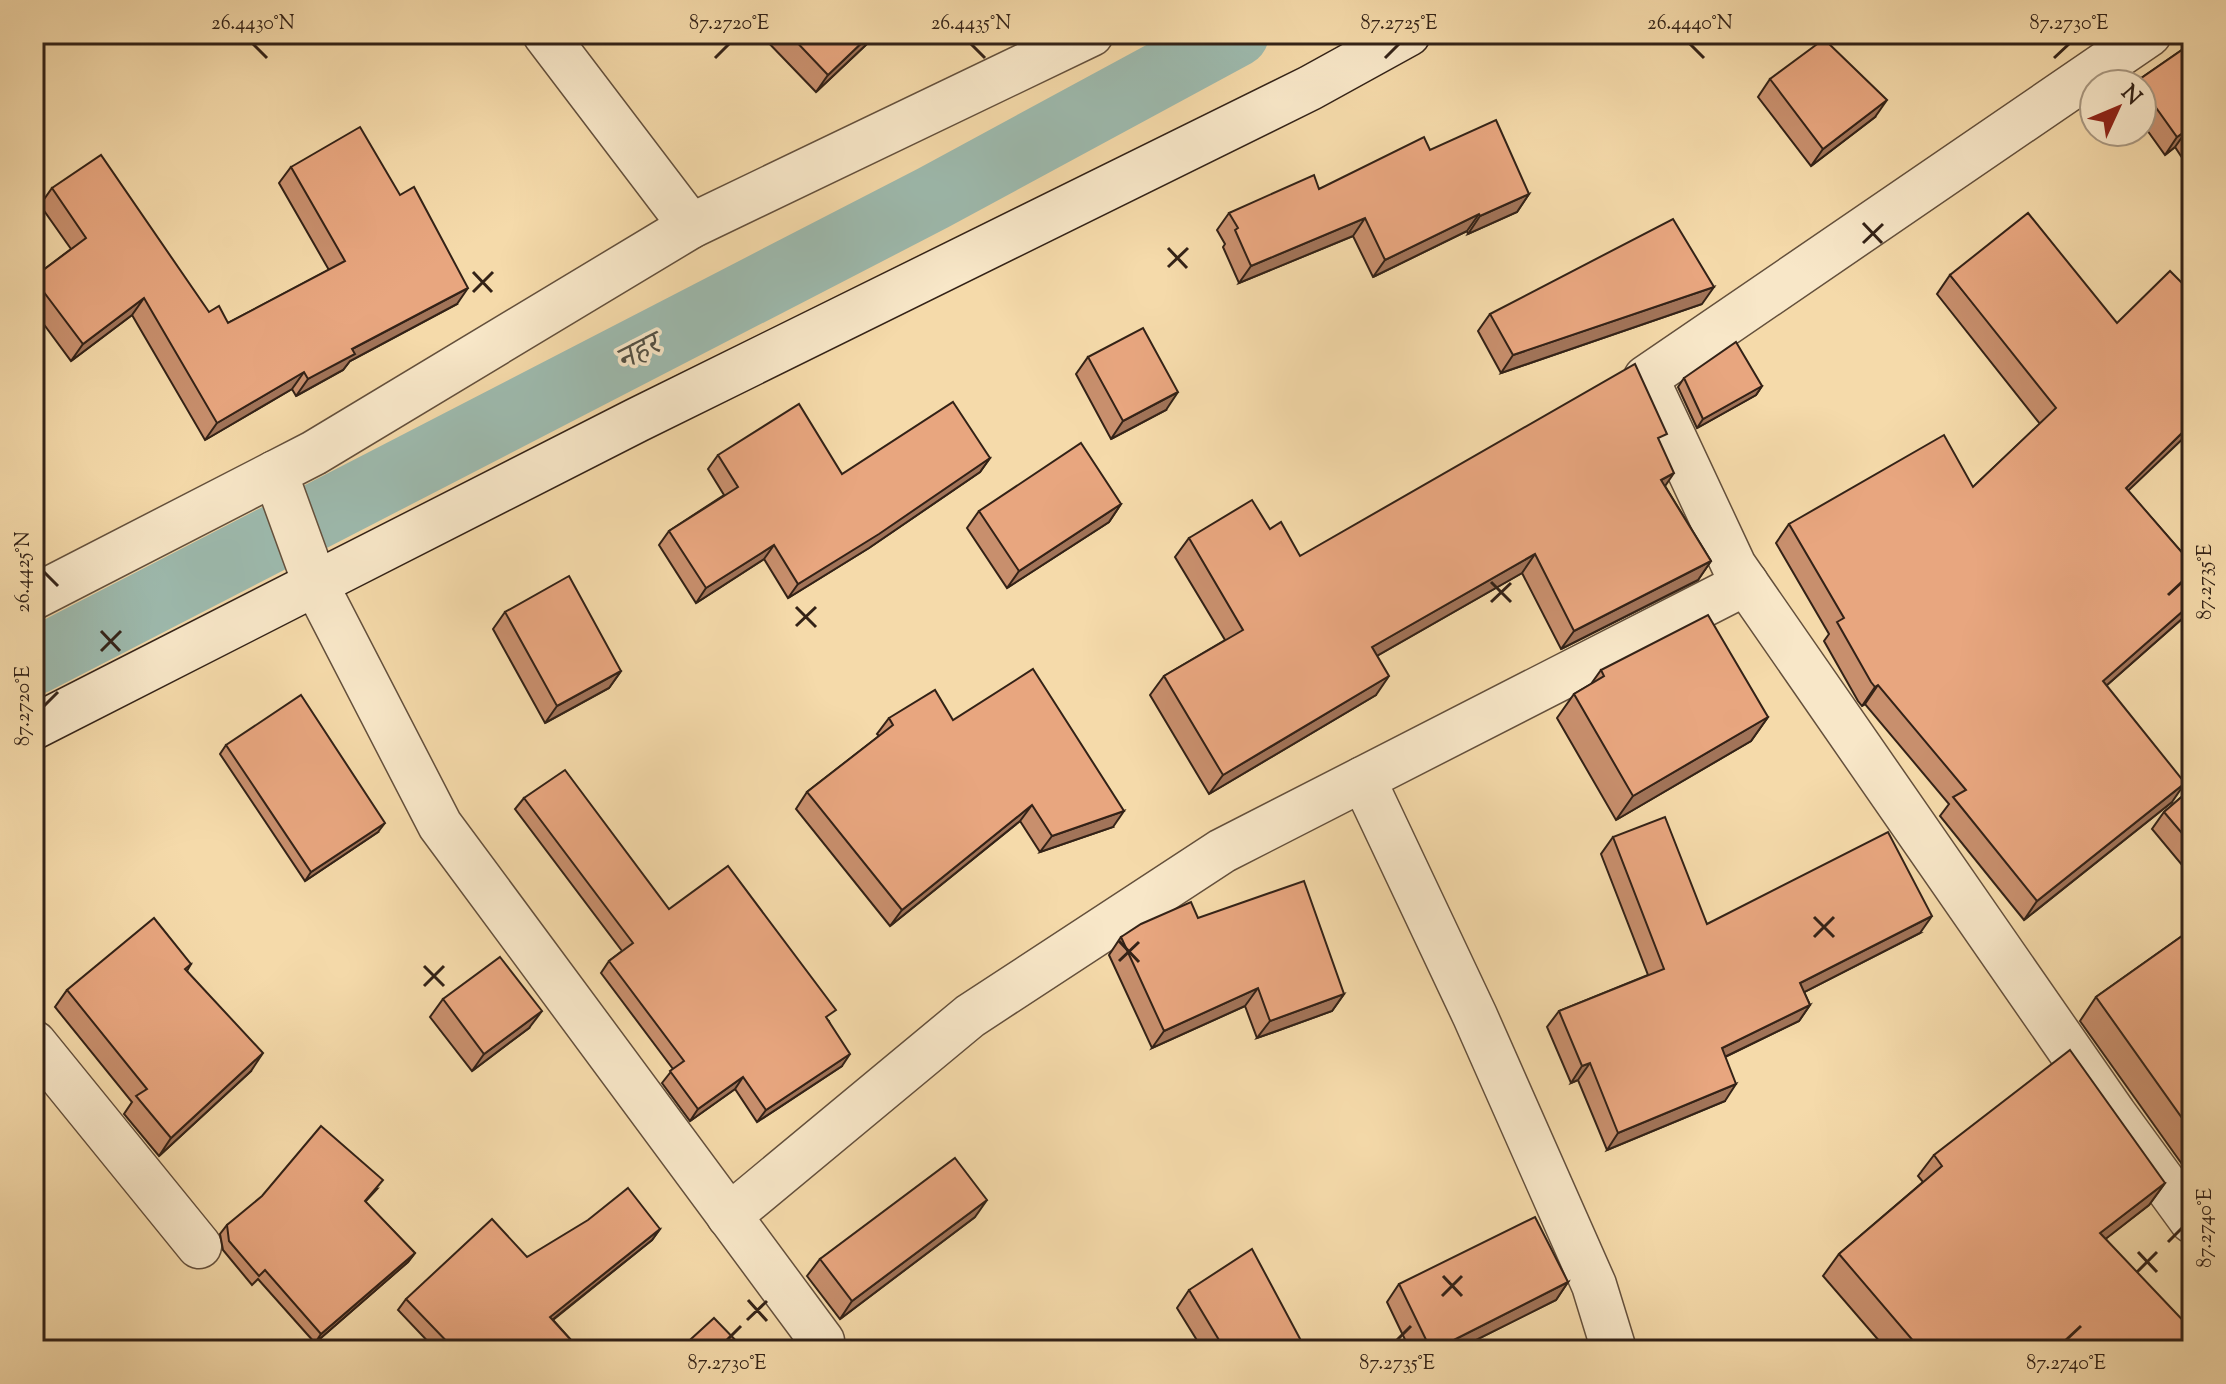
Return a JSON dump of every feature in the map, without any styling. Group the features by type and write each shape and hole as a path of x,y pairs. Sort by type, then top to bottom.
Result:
{"street":[{"path":"545,34 691,226"},
{"path":"34,597 314,453 691,226 1091,34"},
{"path":"34,727 637,420 1310,88 1408,34"},
{"path":"2149,34 1646,378 1734,566 2114,1114 2192,1221"},
{"path":"275,473 315,583 440,825 822,1341"},
{"path":"729,1216 970,1016 1222,851 1746,583"},
{"path":"1363,779 1475,1016 1588,1271 1614,1350"},
{"path":"34,1043 199,1246"}],"building":[{"path":"789,34 871,34 828,75"},
{"path":"1824,39 1887,100 1823,149 1770,79"},
{"path":"2192,43 2192,137 2187,130 2177,137 2158,110 2156,68"},
{"path":"1496,120 1529,194 1479,214 1385,260 1365,218 1251,266 1235,230 1238,228 1229,213 1314,175 1319,189 1424,137 1430,150"},
{"path":"360,127 400,195 414,187 468,288 352,349 355,354 308,379 304,372 217,423 144,298 83,344 34,279 86,238 52,188 101,155 209,312 219,306 228,323 345,261 291,167"},
{"path":"2028,213 2117,323 2170,271 2192,293 2192,423 2126,488 2192,564 2192,603 2103,681 2185,783 2037,901 1953,797 1966,790 1878,685 1875,687 1871,682 1837,622 1844,618 1789,524 1944,435 1973,487 2056,408 1950,275"},
{"path":"1673,219 1714,287 1513,355 1490,314"},
{"path":"1143,328 1178,392 1123,421 1088,357"},
{"path":"1736,342 1762,386 1703,419 1684,378"},
{"path":"1635,364 1667,434 1658,438 1674,473 1661,480 1711,561 1574,631 1535,554 1372,647 1389,676 1223,775 1164,676 1243,630 1189,538 1252,500 1270,529 1281,522 1300,556"},
{"path":"953,402 990,458 879,534 798,584 774,545 706,588 669,531 738,487 718,455 799,404 842,474"},
{"path":"1081,443 1121,504 1019,571 979,511"},
{"path":"569,576 621,671 557,706 505,612"},
{"path":"1708,615 1768,717 1633,796 1574,694 1604,676 1601,670"},
{"path":"1033,669 1124,811 1052,836 1032,805 902,910 807,792 893,725 889,718 935,690 953,720"},
{"path":"301,695 385,823 311,872 226,745"},
{"path":"565,770 669,909 728,866 836,1010 826,1017 850,1054 766,1110 743,1077 698,1109 670,1071 684,1061 609,961 633,943 524,798"},
{"path":"2192,788 2192,845 2164,812"},
{"path":"1665,817 1707,924 1888,832 1932,916 1800,983 1810,1005 1722,1048 1736,1084 1618,1133 1590,1063 1582,1066 1559,1011 1664,969 1613,837"},
{"path":"1304,881 1344,994 1270,1021 1258,988 1164,1031 1121,937 1141,924 1191,902 1198,918"},
{"path":"154,918 191,964 185,969 263,1053 171,1138 136,1096 147,1089 67,990"},
{"path":"2192,929 2192,1132 2096,997"},
{"path":"500,957 542,1011 484,1054 443,999"},
{"path":"2070,1050 2165,1183 2100,1233 2192,1330 2192,1350 1969,1350 1964,1343 1956,1350 1921,1350 1839,1254 1942,1166 1934,1155"},
{"path":"321,1126 383,1180 365,1201 415,1253 321,1334 265,1270 259,1276 229,1241 227,1225 262,1196"},
{"path":"955,1158 987,1200 852,1301 820,1259"},
{"path":"628,1188 660,1229 550,1317 580,1350 455,1350 406,1299 492,1219 527,1257 588,1220"},
{"path":"1535,1217 1568,1282 1431,1350 1399,1284"},
{"path":"1252,1249 1306,1350 1225,1350 1189,1290"},
{"path":"714,1318 745,1350 679,1350"}],"waterway":[{"name":"नहर","path":"34,662 933,198 1236,34"}]}
